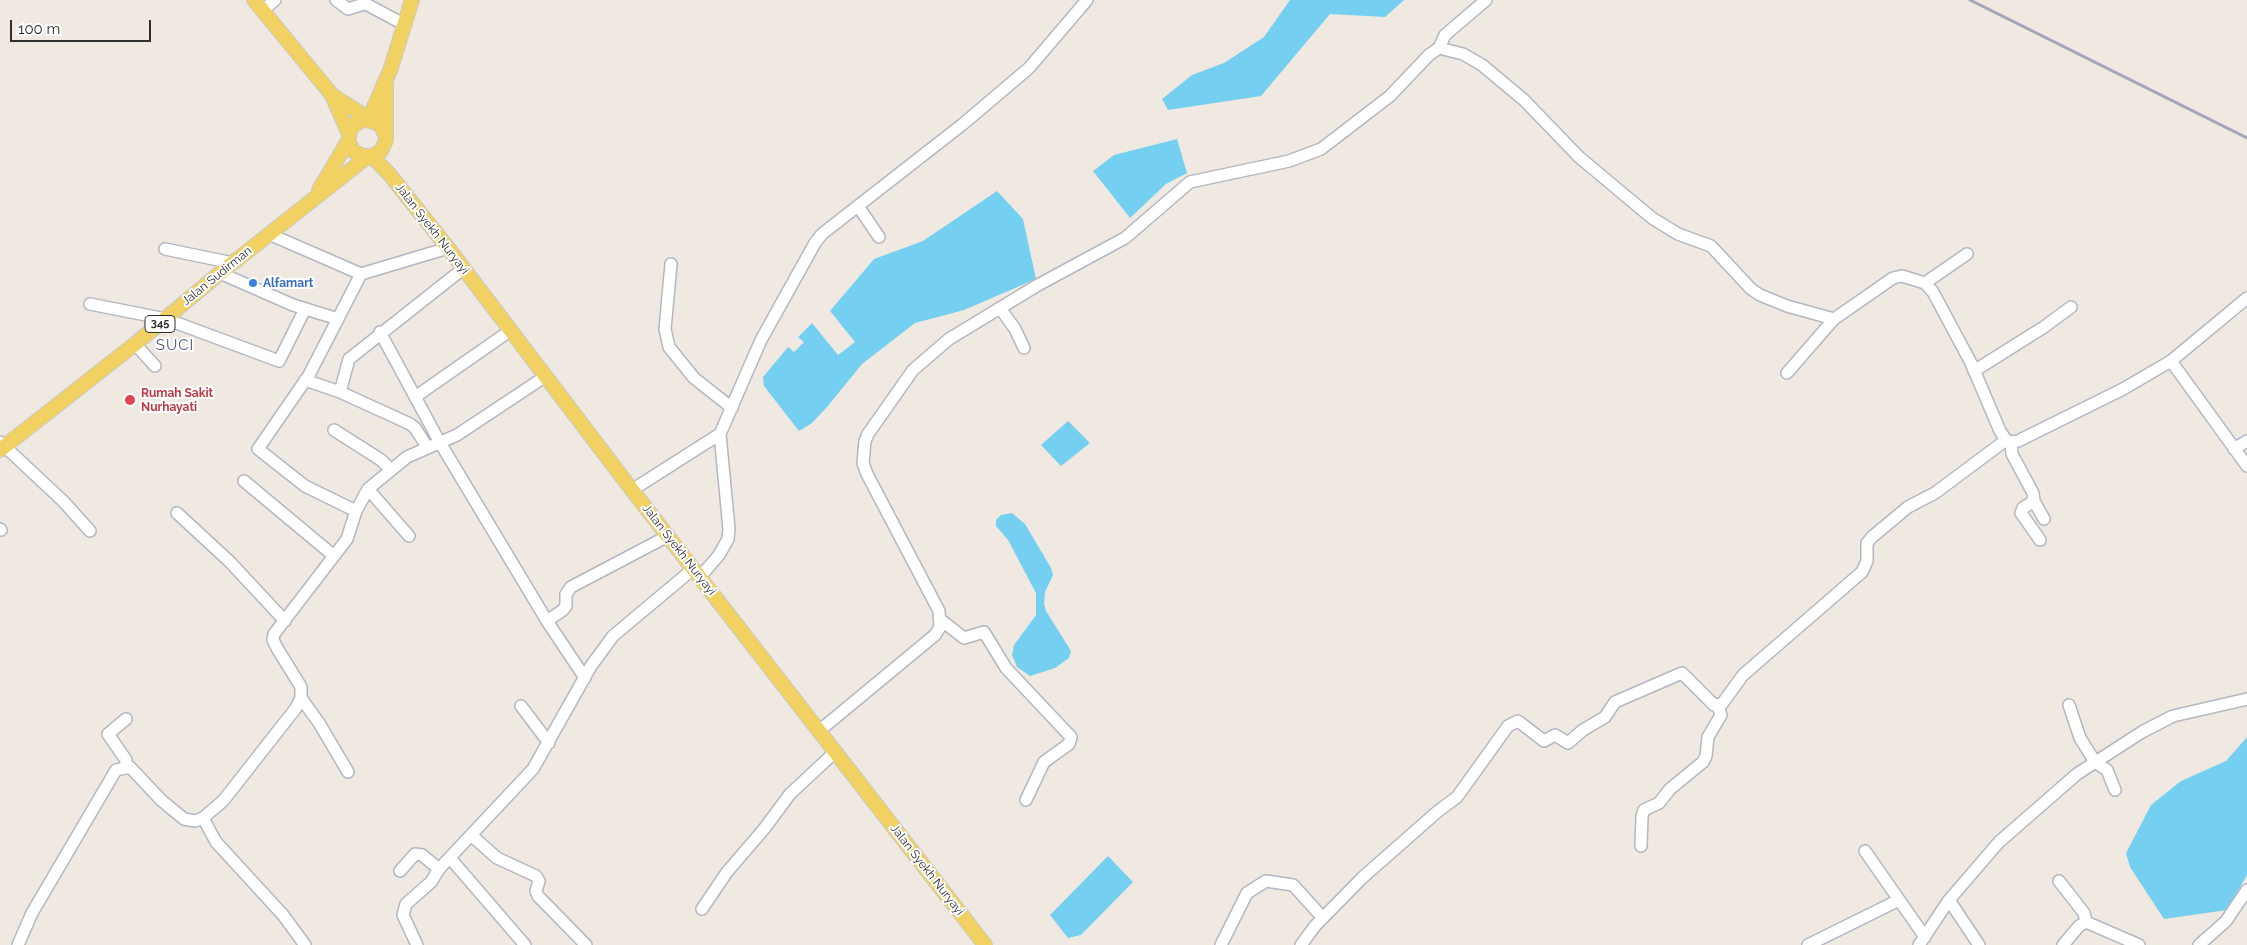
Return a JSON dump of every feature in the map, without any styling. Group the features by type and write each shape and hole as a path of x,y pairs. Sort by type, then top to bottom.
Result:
{"main road":[{"path":"369,119 386,84 412,0"},
{"path":"258,5 332,95 380,124 385,140 377,155 369,157 357,154 348,137 332,95"},
{"path":"386,84 385,140 390,175"},
{"path":"348,137 359,120 369,119"},
{"name":"Jalan Sudirman","path":"316,195 348,137"},
{"name":"Jalan Sudirman","path":"1,446 135,344 316,195 369,157"},
{"name":"Jalan Syekh Nuryayi","path":"369,157 390,175 464,268 632,490 986,945"}],"street":[{"path":"258,5 275,0"},
{"path":"336,0 348,9 364,4 405,25"},
{"path":"417,945 405,920 404,908 431,882 439,869 528,775 549,743 595,659 617,632 719,556 728,538 730,528 720,434 761,340 815,242 822,234 963,124 1029,68 1087,0"},
{"path":"819,731 935,635 941,620 939,610 866,474 863,463 865,441 913,370 949,339 1000,308 1125,238 1190,182 1289,161 1321,149 1390,96 1429,55 1439,48 1445,35 1486,0"},
{"path":"1439,48 1463,54 1482,65 1524,100 1579,157 1652,218 1678,234 1711,246 1760,295 1787,306 1834,319"},
{"path":"858,206 880,237"},
{"path":"269,234 361,274 448,248"},
{"path":"165,249 233,263"},
{"path":"1925,283 1967,254"},
{"path":"671,264 665,329 670,347 694,378 732,408"},
{"path":"340,392 349,359 380,332 464,268"},
{"path":"220,273 305,309 338,319"},
{"path":"356,511 305,486 258,449 305,380 361,274"},
{"path":"1787,373 1834,319 1893,278 1902,276 1925,283 1933,292 1974,371 2000,431 2008,441 2012,454 2033,493 2034,501 2044,519"},
{"path":"1718,706 1722,704 1734,684 1747,671 1862,572 1867,561 1867,543 1908,507 1935,493 2008,441 2018,441 2123,390 2171,361 2247,298"},
{"path":"90,304 166,319 279,361 305,309"},
{"path":"1974,371 2044,327 2071,307"},
{"path":"1000,308 1015,329 1024,348"},
{"path":"415,397 510,330"},
{"path":"380,332 439,441 547,621 585,678"},
{"path":"135,344 155,366"},
{"path":"2171,361 2247,466"},
{"path":"18,945 32,913 116,770 126,766 130,767 161,800 184,819 195,821 223,802 296,708 301,698 301,687 273,640 274,634 349,535 356,511 368,489 406,457 439,441 457,435 546,376"},
{"path":"305,380 340,392 410,424 415,428 428,448"},
{"path":"334,430 381,460 390,469"},
{"path":"632,490 720,434"},
{"path":"2234,449 2247,441"},
{"path":"1,446 64,502 90,531"},
{"path":"244,481 334,556"},
{"path":"368,489 409,536"},
{"path":"2034,501 2023,508 2021,513 2040,540"},
{"path":"177,513 230,562 285,621"},
{"path":"547,621 566,606 566,594 571,587 668,536"},
{"path":"941,620 964,638 984,632 1006,668 1071,737 1069,744 1044,762 1026,800"},
{"path":"1301,945 1323,918 1362,878 1437,812 1457,797 1502,733 1513,722 1521,723 1543,740 1555,735 1568,743 1583,730 1605,717 1615,702 1683,673 1704,697 1718,706 1721,715 1708,736 1706,756 1702,762 1670,789 1659,803 1644,810 1641,846"},
{"path":"301,698 319,723 348,772"},
{"path":"1866,851 1899,900 1922,941 1949,900 1998,842 2077,774 2142,732 2173,716 2247,699"},
{"path":"2069,705 2075,727 2095,762 2107,770 2115,790"},
{"path":"521,706 549,743"},
{"path":"126,719 108,734 126,760 126,766"},
{"path":"702,909 727,872 764,829 790,794 836,752"},
{"path":"202,818 216,842 283,915 305,945"},
{"path":"472,836 498,858 536,876 539,881 536,891 538,896 586,945"},
{"path":"400,871 415,854 422,855 439,869"},
{"path":"450,858 526,945"},
{"path":"1221,945 1247,893 1266,881 1293,885 1323,918"},
{"path":"2059,881 2084,912 2086,922"},
{"path":"2199,945 2226,921 2247,890"},
{"path":"1808,945 1899,900"},
{"path":"1949,900 1979,945"},
{"path":"2063,945 2079,926 2086,922"},
{"path":"2086,922 2139,945"}],"water":[{"path":"1290,0 1404,0 1385,17 1330,14 1261,96 1168,110 1162,99 1192,75 1224,63 1264,37"},
{"path":"1177,139 1187,173 1166,184 1130,218 1093,171 1114,155"},
{"path":"997,191 1023,219 1036,279 964,310 915,323 862,364 812,423 799,431 764,386 763,377 788,347 794,352 804,342 798,337 812,323 838,355 855,342 830,311 874,259 923,241"},
{"path":"1068,421 1090,443 1061,466 1041,445"},
{"path":"1012,513 1025,524 1051,568 1053,575 1045,592 1044,603 1046,611 1071,651 1069,658 1055,668 1030,676 1017,667 1012,655 1014,645 1036,615 1036,593 1008,540 996,526 996,520 1001,515"},
{"path":"2247,737 2247,875 2227,910 2164,919 2130,867 2126,853 2151,805 2181,781 2226,761"},
{"path":"1108,856 1133,882 1081,935 1068,938 1050,915"}],"railway":[{"path":"1970,0 2247,138"}],"place":[{"name":"Alfamart","path":"253,283"},
{"name":"Rumah Sakit Nurhayati","path":"130,400"}],"district":[{"name":"SUCI","path":"175,345"}]}
